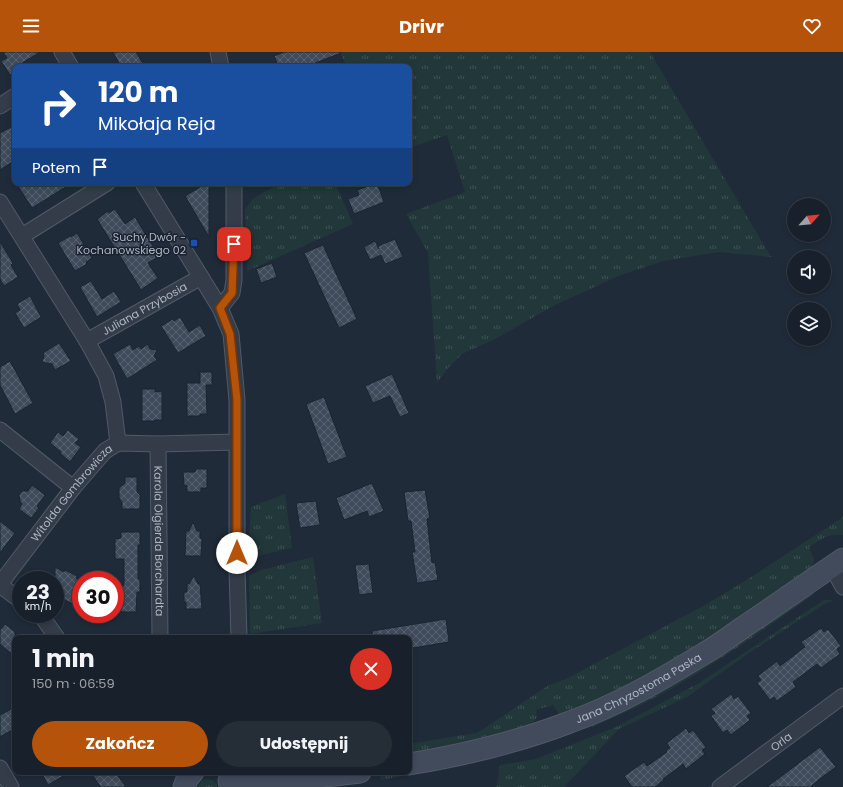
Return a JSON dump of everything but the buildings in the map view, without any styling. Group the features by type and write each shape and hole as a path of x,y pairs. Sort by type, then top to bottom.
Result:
{"street":[{"path":"218,52 220,64"},
{"path":"0,106 12,98"},
{"path":"22,236 102,186"},
{"path":"145,186 220,308 230,334 237,400 237,569 239,635"},
{"path":"220,308 232,293 234,251 234,186"},
{"path":"0,202 87,341 106,376 113,402 118,443"},
{"name":"Juliana Przybosia","path":"87,341 202,277"},
{"path":"0,430 72,488"},
{"name":"Witolda Gombrowicza","path":"0,584 72,488 105,451 118,443 158,444 236,442"},
{"name":"Karola Olgierda Borchardta","path":"158,444 160,635"},
{"path":"838,563 843,587"},
{"name":"Jana Chryzostoma Paska","path":"412,763 479,750 517,740 593,713 644,689 707,653 838,563"},
{"path":"0,584 12,594"},
{"path":"46,623 55,635"},
{"name":"Orla","path":"720,787 843,696"},
{"path":"0,768 11,787"},
{"path":"184,787 190,775"},
{"path":"227,777 253,779 276,784 339,775"}],"green space":[{"path":"340,52 650,52 771,257 719,252 663,261 621,275 555,305 495,339 462,354 448,368 437,383 428,253 406,214 465,192 447,135 412,147 412,64 346,64"},
{"path":"276,186 336,186 353,224 247,271 245,209 254,198"},
{"path":"285,494 292,548 253,557 248,554 251,507"},
{"path":"843,517 843,535 825,537 809,547 814,562 811,567 803,573 805,577 651,677 565,716 559,714 553,705 536,710 537,718 532,723 524,726 525,730 412,755 412,744 476,733 549,685 566,679 705,605 753,576"},
{"path":"313,557 322,623 250,634 249,576 261,570"},
{"path":"814,590 815,592 813,595 736,649 697,674 633,709 592,727 594,722"},
{"path":"824,600 834,600 823,605 749,653 687,697 619,729 564,787 495,787 497,786 500,765 536,759 616,727 699,683"},
{"path":"495,755 498,758 412,774 412,771"},
{"path":"384,775 408,775 381,780 380,776"},
{"path":"206,779 213,780 219,787 197,787"}],"place":[{"name":"Suchy Dwór - Kochanowskiego 02","path":"194,243"}],"route":[{"path":"234,244 234,280 232,293 220,308 230,334 237,400 237,553"}]}
